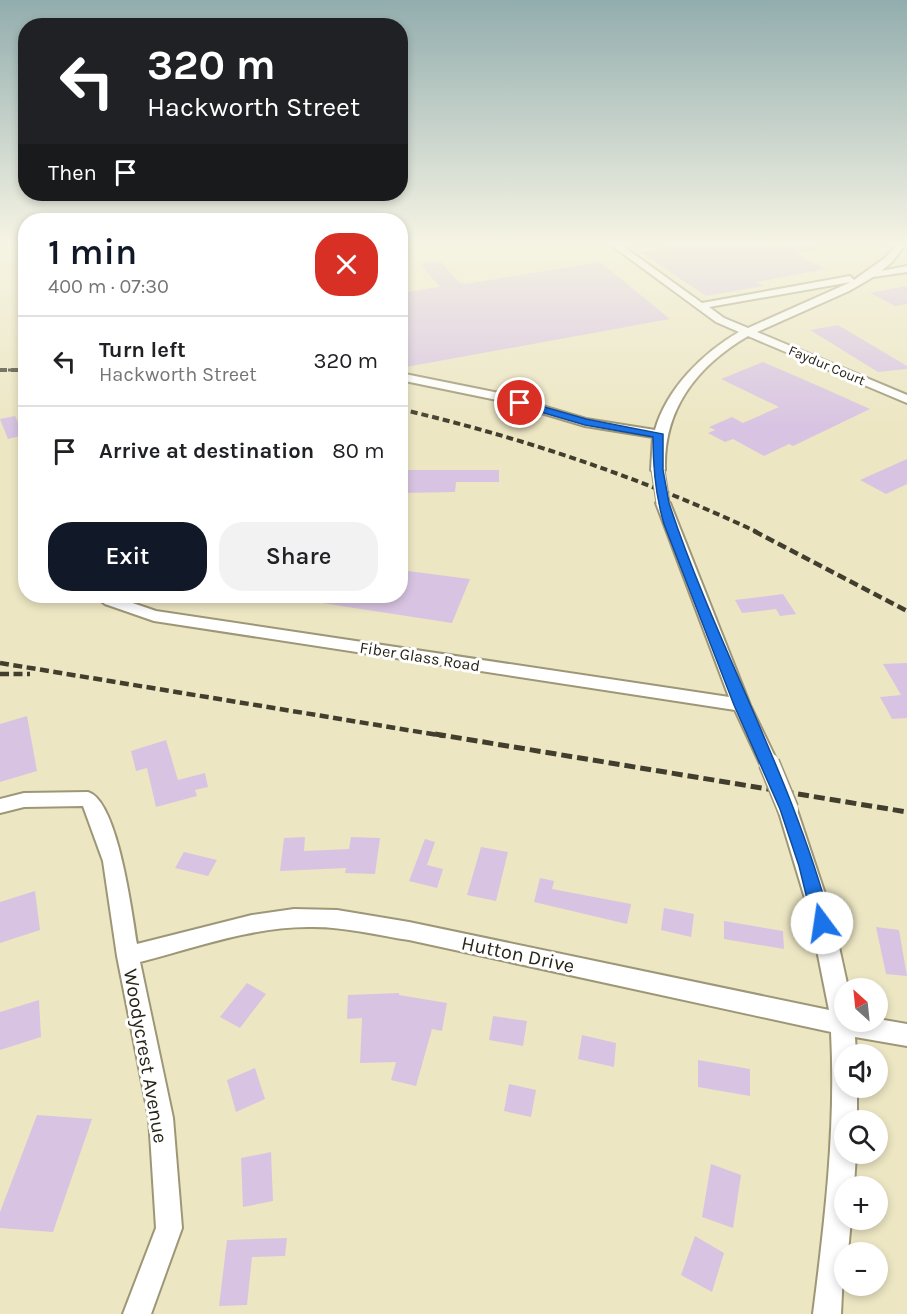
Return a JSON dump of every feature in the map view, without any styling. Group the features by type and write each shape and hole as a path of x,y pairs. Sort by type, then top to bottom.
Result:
{"street":[{"name":"Faydur Court","path":"696,303 720,320 746,333 907,399"},
{"path":"700,306 715,303"},
{"path":"808,303 723,346 703,364 682,388 664,416 658,434 658,470 663,503 741,705 788,809 808,866 834,983"},
{"path":"408,378 499,397 585,422 658,434"},
{"name":"Fiber Glass Road","path":"116,603 154,616 741,705"},
{"name":"Woodycrest Avenue","path":"0,806 24,800 88,799 96,811 113,861 128,956 161,1118 169,1228 137,1314"},
{"name":"Hutton Drive","path":"128,956 241,927 295,918 338,920 420,934 834,1022"},
{"path":"827,1314 843,1178 842,1032"},
{"name":"Hutton Drive","path":"888,1032 907,1035"}],"building":[{"path":"408,303 651,303 670,319 408,367"},
{"path":"890,303 907,303 907,304 895,306"},
{"path":"838,325 907,366 907,369 878,372 810,330"},
{"path":"763,362 870,409 793,446 789,444 764,456 733,439 725,442 708,433 715,430 709,427 732,417 743,423 779,407 721,379"},
{"path":"15,416 18,422 18,436 8,439 0,419"},
{"path":"907,459 907,484 886,494 860,480"},
{"path":"408,470 499,470 499,482 456,482 455,492 408,493"},
{"path":"408,571 470,579 452,623 322,603 408,603"},
{"path":"783,594 796,614 780,616 776,609 742,613 735,600"},
{"path":"907,663 907,718 892,719 880,697 901,695 883,664"},
{"path":"27,716 37,771 0,782 0,724"},
{"path":"166,740 178,780 205,773 208,787 195,790 197,796 156,807 147,768 136,771 131,751"},
{"path":"305,837 304,851 349,849 351,837 380,838 375,874 345,873 346,868 280,871 284,838"},
{"path":"425,839 435,842 427,865 443,869 437,888 409,881"},
{"path":"481,847 508,852 496,901 467,895"},
{"path":"184,852 217,860 208,876 175,868"},
{"path":"540,878 554,881 552,889 631,904 627,924 534,902"},
{"path":"35,891 40,930 0,943 0,902"},
{"path":"664,908 694,914 691,937 661,930"},
{"path":"724,921 783,931 784,949 724,939"},
{"path":"876,927 899,930 907,976 886,974"},
{"path":"247,983 266,994 240,1028 220,1017"},
{"path":"399,993 399,995 447,1003 442,1031 432,1029 416,1086 391,1080 396,1062 360,1063 362,1018 347,1019 348,995"},
{"path":"39,1000 41,1037 0,1050 0,1012"},
{"path":"493,1016 527,1021 523,1046 489,1040"},
{"path":"582,1035 616,1043 614,1067 578,1059"},
{"path":"698,1060 750,1069 750,1096 698,1087"},
{"path":"255,1068 265,1099 236,1112 227,1080"},
{"path":"509,1084 536,1090 531,1117 504,1111"},
{"path":"37,1115 92,1119 53,1232 0,1228 0,1212"},
{"path":"271,1152 273,1201 243,1207 241,1158"},
{"path":"711,1164 741,1175 733,1228 702,1217"},
{"path":"695,1236 724,1253 712,1292 681,1275"},
{"path":"287,1238 285,1256 252,1257 247,1305 219,1306 227,1240"}],"railway":[{"path":"0,370 18,370"},
{"path":"408,411 492,433 582,461 670,494 757,532"},
{"path":"754,531 907,611"},
{"path":"0,663 444,736"},
{"path":"0,674 30,674"},
{"path":"435,734 907,812"}],"route":[{"path":"520,403 585,422 658,434 658,470 663,503 670,524 741,705 788,809 808,866 822,923"}]}
